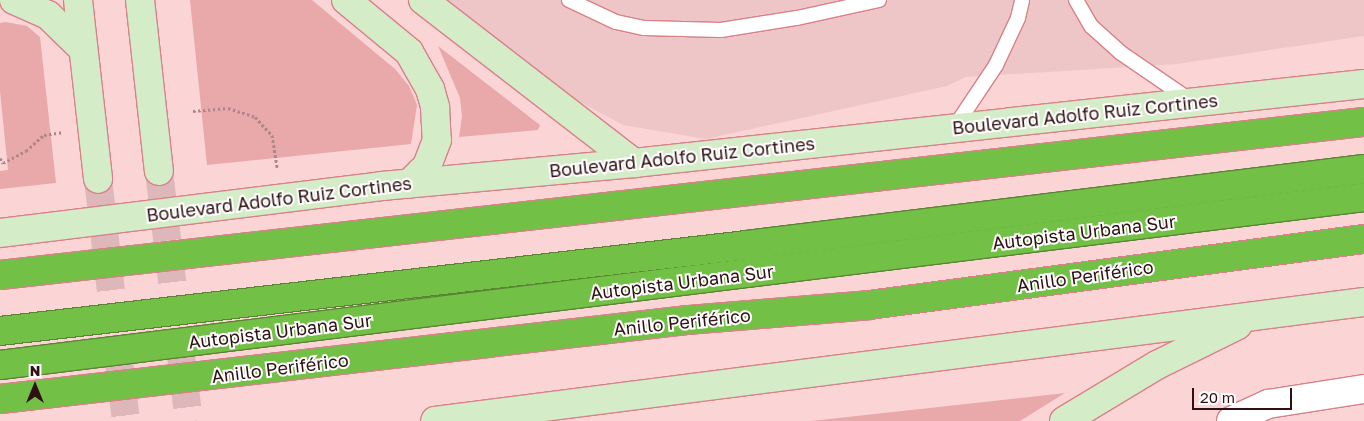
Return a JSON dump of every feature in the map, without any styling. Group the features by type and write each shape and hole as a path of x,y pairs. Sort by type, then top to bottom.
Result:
{"highway":[{"path":"1062,155 1364,104"},
{"path":"0,275 1364,122"},
{"name":"Autopista Urbana Sur","path":"0,331 747,245 1364,169"},
{"name":"Autopista Urbana Sur","path":"0,365 1364,197"},
{"name":"Anillo Periférico","path":"0,399 688,320 869,305 1364,239"}],"main road":[{"path":"14,0 48,15 83,49"},
{"path":"78,0 98,178"},
{"path":"346,0 410,52 430,89 435,107 437,140 427,166 410,184"},
{"path":"423,0 634,163"},
{"path":"140,2 159,171"},
{"name":"Boulevard Adolfo Ruiz Cortines","path":"0,233 410,184 634,163 1364,84"},
{"path":"435,421 1364,302"},
{"path":"1064,421 1158,365 1258,315"}],"street":[{"path":"1231,421 1268,404 1364,389"}],"lane":[{"path":"569,0 616,22 644,28 722,30 797,18 876,1"},
{"path":"954,128 996,65 1018,18 1022,0"},
{"path":"1076,0 1091,26 1120,53 1193,102"}],"path":[{"path":"193,111 228,108 255,117 272,135 277,168"},
{"path":"0,158 3,163 26,151 44,135 63,132"}],"shaded area":[{"path":"190,0 312,0 395,69 409,86 417,105 411,144 207,165"},
{"path":"445,0 1364,0 1364,36 1177,64 966,77 947,86 706,139 623,125 558,90"},
{"path":"6,22 27,26 40,37 56,183 0,189 0,171 8,170 0,91 0,23"},
{"path":"438,46 540,125 538,130 459,137 462,116 460,98"},
{"path":"1065,393 1020,421 811,421"}],"tunnel":[{"path":"159,171 189,421"},
{"path":"98,179 126,421"}]}
